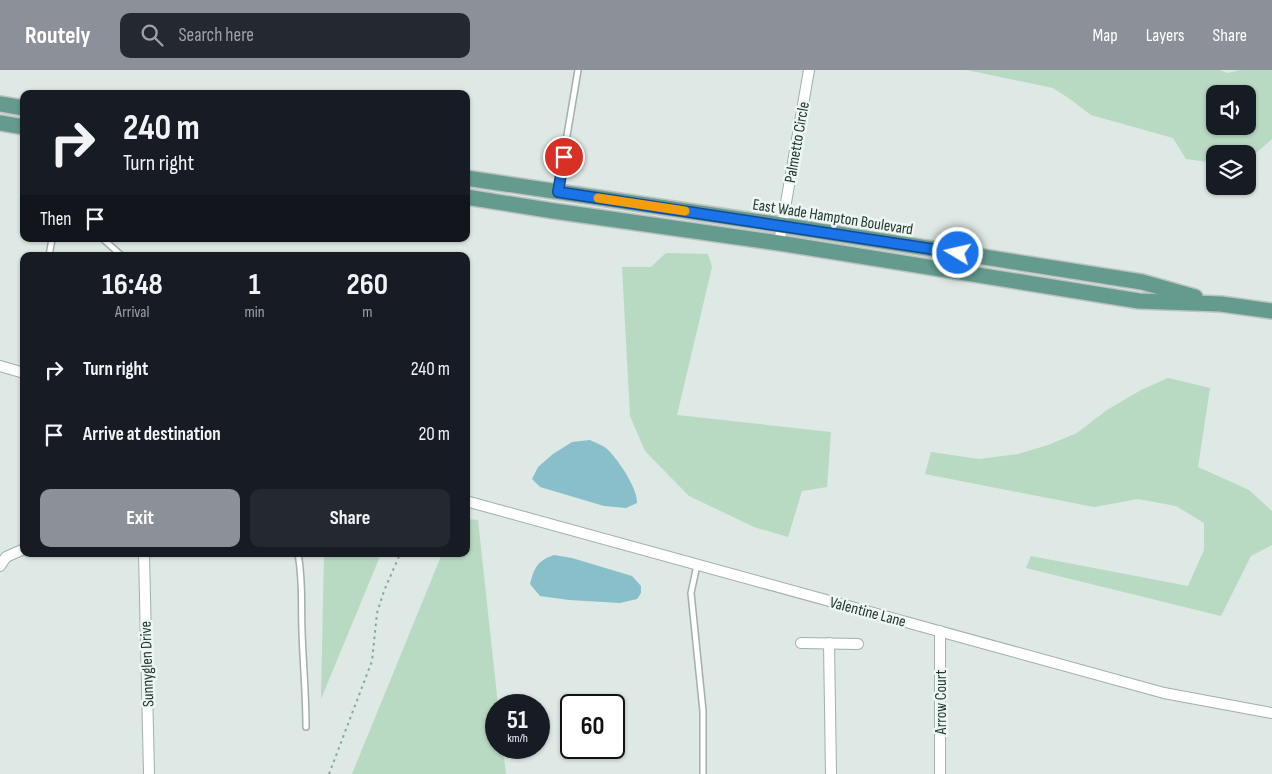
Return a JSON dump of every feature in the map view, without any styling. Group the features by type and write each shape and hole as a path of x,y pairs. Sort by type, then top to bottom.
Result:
{"main road":[{"path":"0,104 20,107"},
{"path":"0,123 20,126"},
{"name":"East Wade Hampton Boulevard","path":"470,179 782,225 1142,282 1221,304"},
{"name":"East Wade Hampton Boulevard","path":"470,198 831,251 1139,301 1221,304 1272,311"},
{"path":"831,251 834,234"},
{"path":"915,265 918,247"},
{"path":"1053,287 1056,269"}],"street":[{"name":"Palmetto Circle","path":"779,243 809,70"},
{"path":"0,366 20,372"},
{"name":"Valentine Lane","path":"470,501 1164,692 1272,713"},
{"path":"0,566 6,557 20,551"},
{"name":"Sunnyglen Drive","path":"144,557 150,774"},
{"name":"Arrow Court","path":"940,630 940,774"},
{"path":"801,643 858,644"},
{"path":"830,643 830,774"}],"lane":[{"path":"558,192 578,70"},
{"path":"107,242 118,252"},
{"path":"298,557 302,590 306,727"},
{"path":"697,565 690,593 703,711 703,774"}],"path":[{"path":"329,774 372,661 377,613 399,557"}],"green space":[{"path":"967,70 1220,70 1228,73 1240,70 1272,70 1272,139 1256,153 1256,145 1206,145 1206,162 1186,159 1173,138 1091,115 1053,88"},
{"path":"666,253 708,254 712,267 677,415 831,432 827,487 802,491 788,537 754,527 689,496 645,451 630,416 622,267 651,267"},
{"path":"1168,378 1210,388 1198,467 1249,490 1272,511 1272,545 1251,556 1221,616 1026,568 1031,556 1188,586 1204,550 1204,523 1176,506 1138,499 1094,507 925,474 931,452 979,459 1018,454 1048,445 1077,433 1107,410 1141,390"},
{"path":"470,519 478,520 497,694 485,694 485,759 504,759 506,774 352,774 441,557 470,557"},
{"path":"324,557 380,557 321,699"}],"water":[{"path":"590,440 605,448 616,460 631,482 637,503 626,508 604,506 540,487 532,479 538,467 553,454 572,442"},
{"path":"554,555 572,558 632,576 641,586 641,593 637,599 620,603 540,596 530,584 533,574 540,563"}],"slow traffic":[{"path":"598,198 685,211"}],"route":[{"path":"564,157 558,192 958,253"}]}
